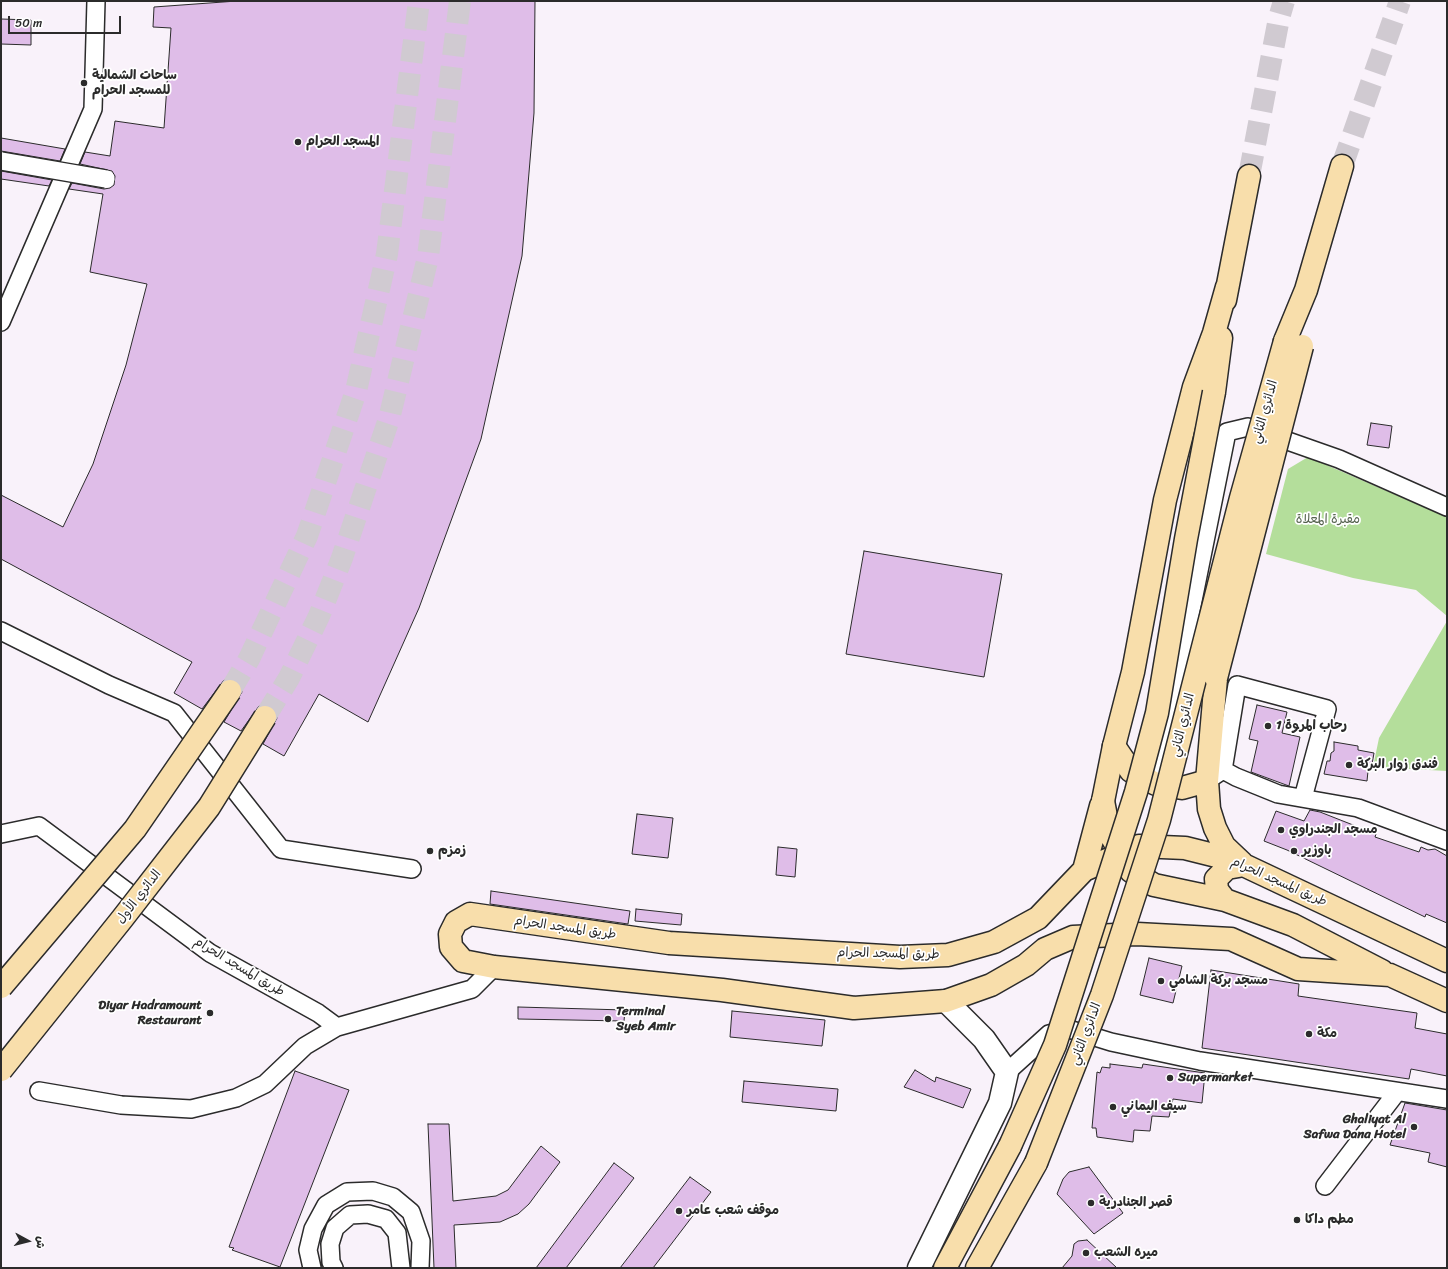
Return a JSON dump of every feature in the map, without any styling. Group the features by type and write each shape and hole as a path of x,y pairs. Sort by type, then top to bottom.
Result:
{"main road":[{"name":"الدائري الثاني","path":"977,1268 1036,1163 1102,995 1159,820 1241,498 1293,344 1306,290 1342,166"},
{"name":"الدائري الثاني","path":"945,1268 1010,1146 1055,1044 1136,792 1157,713 1187,532 1204,389 1227,287 1249,176"},
{"path":"1244,865 1224,846 1215,828 1209,809 1215,775 1216,678 1293,344"},
{"path":"1084,870 1103,801 1114,746 1133,672 1165,500 1204,389"},
{"path":"1,987 135,829 230,691"},
{"name":"الدائري الأول","path":"1,1070 122,919 208,807 265,717"},
{"path":"1114,746 1131,771 1156,784 1182,788 1215,775"},
{"path":"1103,801 1108,832 1131,871 1154,885 1225,900 1293,925 1390,975 1447,1001"},
{"name":"طريق المسجد الحرام","path":"494,967 463,961 451,947 450,934 456,922 470,914 669,943 900,957 948,955 994,942 1038,918 1084,870 1138,846 1185,848 1233,860 1447,961"},
{"path":"1225,900 1217,890 1216,879 1227,868 1244,865"},
{"path":"494,967 722,990 854,1008 946,1001 991,985 1026,965 1045,949 1073,937 1138,934 1230,939 1298,969 1390,975"}],"street":[{"path":"1,322 92,108 96,1"},
{"path":"1,161 106,179"},
{"path":"1156,784 1227,432 1248,427 1339,459 1447,506"},
{"path":"1,631 109,685 174,713 280,849 412,869"},
{"path":"1303,798 1327,709 1237,685 1215,775 1236,777 1278,794 1358,808 1447,841"},
{"name":"طريق المسجد الحرام","path":"1,834 39,826 210,953 318,1013 337,1027"},
{"path":"38,1091 120,1105 191,1109 236,1098 265,1084 305,1046 337,1027 472,989 494,967"},
{"path":"946,1001 984,1039 1007,1072"},
{"path":"919,1268 1000,1104 1007,1072 1049,1034 1069,1029 1111,1042 1200,1061 1447,1099"},
{"path":"1325,1186 1397,1092"},
{"path":"312,1268 308,1250 313,1229 326,1205 347,1192 373,1191 393,1197 411,1212 421,1241 420,1268"},
{"path":"334,1268 331,1262 330,1244 335,1228 350,1215 368,1214 386,1219 397,1233 401,1268"}],"green space":[{"name":"مقبرة المعلاة","path":"1308,457 1447,517 1447,616 1416,590 1353,578 1266,554 1288,469"},
{"path":"1447,621 1447,771 1373,767 1379,738"}],"building":[{"path":"237,1 535,1 534,113 522,256 481,439 419,608 368,722 319,694 284,756 263,744 277,718 276,711 271,706 259,706 241,731 224,722 242,692 241,686 237,681 231,679 224,680 202,709 174,693 192,662 1,559 1,495 63,527 93,464 126,365 147,284 90,272 103,194 69,189 72,183 104,189 110,188 114,185 115,176 112,171 80,164 85,152 110,156 115,121 164,128 171,28 153,27 154,7"},
{"path":"1,19 31,20 31,45 1,44"},
{"path":"1,138 65,149 60,161 1,151"},
{"path":"1,171 52,180 49,186 1,179"},
{"path":"1371,423 1392,426 1389,448 1367,445"},
{"path":"864,551 1002,574 984,677 846,654"},
{"path":"1257,705 1287,712 1282,733 1300,737 1289,786 1251,772 1258,741 1249,739"},
{"name":"فندق زوار البركة","path":"1334,742 1358,746 1358,750 1374,753 1371,770 1368,771 1367,781 1324,774 1327,761 1330,761 1331,753 1334,751"},
{"path":"1310,810 1320,812 1376,834 1375,837 1419,852 1421,847 1428,850 1435,849 1447,856 1447,923 1426,914 1425,917 1287,850 1264,841 1276,811 1304,821"},
{"path":"637,814 673,818 668,858 632,854"},
{"path":"778,847 797,849 795,877 776,875"},
{"path":"491,891 630,911 628,924 490,904"},
{"path":"636,909 682,914 681,925 635,921"},
{"name":"مسجد بركة الشامي","path":"1149,958 1182,966 1173,1003 1140,995"},
{"name":"مكة","path":"1211,970 1299,984 1298,996 1417,1013 1415,1028 1447,1034 1447,1076 1411,1069 1409,1079 1202,1048"},
{"path":"518,1007 625,1010 624,1021 518,1019"},
{"path":"732,1011 825,1020 822,1046 730,1037"},
{"path":"1110,1064 1142,1068 1143,1064 1205,1073 1202,1103 1173,1099 1169,1117 1152,1116 1150,1131 1134,1130 1133,1142 1097,1137 1096,1128 1092,1128 1097,1072 1100,1073 1102,1067 1110,1068"},
{"path":"915,1070 935,1082 936,1077 971,1089 963,1108 904,1087"},
{"path":"295,1071 349,1090 280,1267 232,1250 234,1248 229,1247"},
{"path":"744,1081 838,1089 836,1111 742,1102"},
{"name":"Ghaliyat Al Safwa Dana Hotel","path":"1405,1103 1447,1110 1447,1167 1428,1162 1430,1153 1390,1145"},
{"path":"428,1124 449,1124 453,1201 496,1196 508,1190 541,1146 560,1162 529,1204 518,1214 500,1222 454,1225 456,1268 434,1268"},
{"path":"614,1163 634,1178 566,1268 536,1268"},
{"name":"قصر الجنادرية","path":"1089,1167 1123,1213 1094,1234 1057,1194 1063,1179 1069,1172"},
{"path":"690,1177 711,1192 653,1268 620,1268"},
{"name":"ميره الشعب","path":"1087,1240 1117,1268 1062,1268 1072,1256 1074,1244 1078,1241"}],"tunnel":[{"path":"230,691 249,659 307,536 356,391 387,254 419,1"},
{"path":"265,717 289,678 319,616 342,558 389,419 428,257 460,1"},
{"path":"1249,176 1279,18 1284,1"},
{"path":"1342,166 1400,1"}],"place":[{"name":"ساحات الشمالية للمسجد الحرام","path":"84,83"},
{"name":"المسجد الحرام","path":"298,142"},
{"name":"رحاب المروة 1","path":"1268,726"},
{"name":"فندق زوار البركة","path":"1349,765"},
{"name":"مسجد الجندراوي","path":"1281,830"},
{"name":"زمزم","path":"430,851"},
{"name":"باوزير","path":"1294,851"},
{"name":"مسجد بركة الشامي","path":"1161,981"},
{"name":"Diyar Hadramount Restaurant","path":"210,1013"},
{"name":"Terminal Syeb Amir","path":"608,1019"},
{"name":"مكة","path":"1309,1034"},
{"name":"Supermarket","path":"1170,1078"},
{"name":"سيف اليماني","path":"1113,1107"},
{"name":"Ghaliyat Al Safwa Dana Hotel","path":"1414,1127"},
{"name":"قصر الجنادرية","path":"1091,1203"},
{"name":"موقف شعب عامر","path":"679,1211"},
{"name":"مطم داكا","path":"1297,1220"},
{"name":"ميره الشعب","path":"1086,1253"}]}
